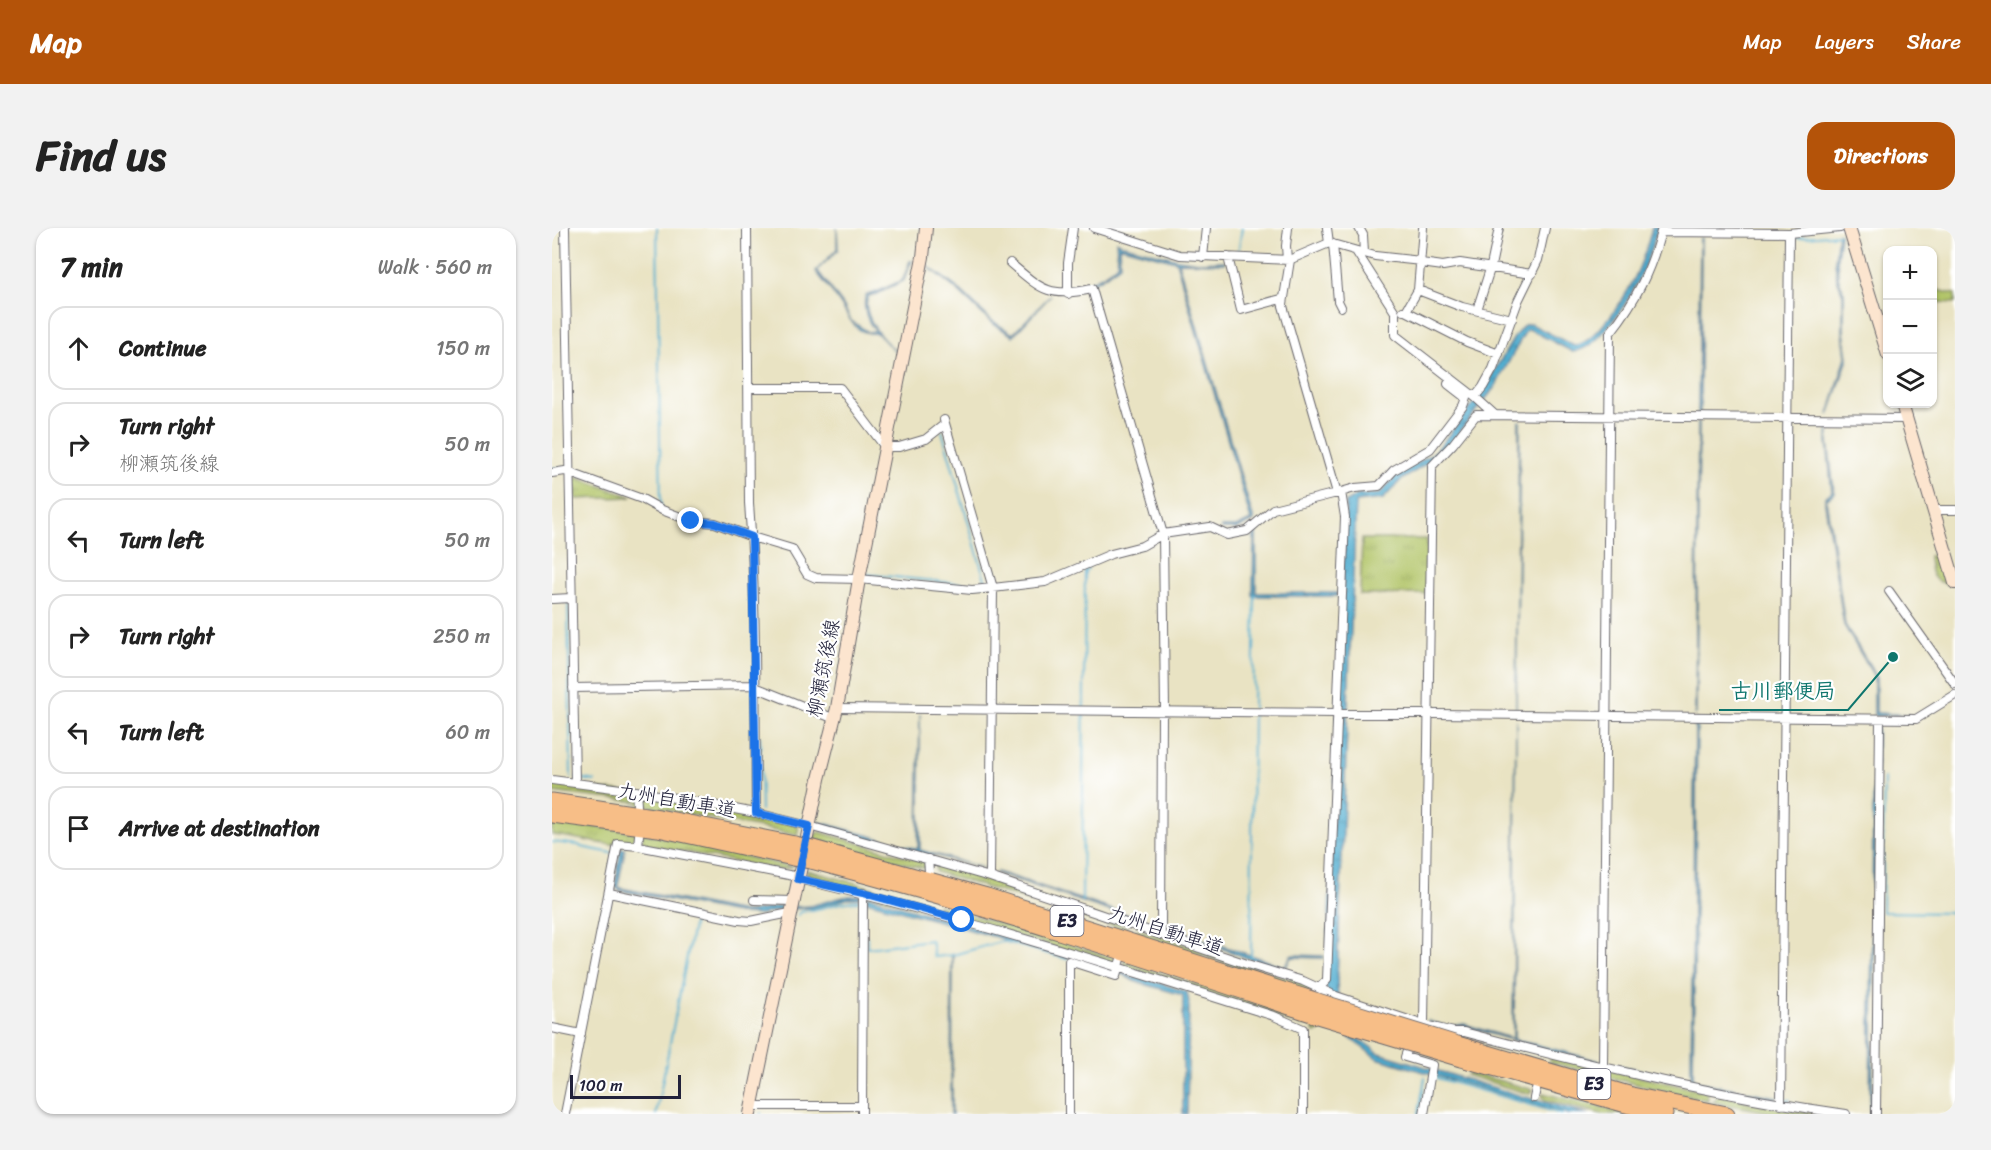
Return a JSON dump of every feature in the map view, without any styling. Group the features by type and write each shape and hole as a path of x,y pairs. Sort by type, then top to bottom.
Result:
{"highway":[{"name":"九州自動車道","path":"552,801 659,817 812,855 892,868 1317,1001 1462,1053 1630,1107 1665,1114"},
{"name":"九州自動車道","path":"552,815 794,851"},
{"name":"九州自動車道","path":"1462,1053 1632,1095 1727,1114"}],"main road":[{"name":"柳瀬筑後線","path":"751,1110 809,826 836,713 859,579 923,257 926,228"},
{"path":"1849,228 1887,354"},
{"path":"1903,408 1955,583"}],"street":[{"path":"565,228 575,782"},
{"path":"747,228 750,388 749,503 752,537 756,813"},
{"path":"1068,294 1068,263 1073,228"},
{"path":"1094,228 1180,255 1289,260 1331,244 1375,256 1443,266 1461,263 1532,274"},
{"path":"1203,257 1206,228"},
{"path":"1282,304 1289,260 1286,246 1288,228"},
{"path":"1327,228 1338,301 1341,307"},
{"path":"1359,228 1363,235 1360,252 1395,312 1395,335 1495,415"},
{"path":"1406,311 1418,290 1423,228"},
{"path":"1477,310 1491,267 1499,228"},
{"path":"1475,397 1484,387 1538,260 1545,228"},
{"path":"1603,1066 1610,333 1641,290 1661,230 1789,234 1840,228"},
{"path":"1781,1105 1789,234"},
{"path":"1228,257 1241,310 1281,299 1345,517 1327,980 1317,1001"},
{"path":"1011,262 1037,286 1060,294 1092,289 1163,534 1164,711 1161,933"},
{"path":"1418,290 1462,308 1512,319"},
{"path":"1395,312 1406,311 1467,342 1499,354"},
{"path":"552,473 565,471 642,499 671,514 691,521 715,523 792,549 807,574 816,578 859,579 972,590 993,588 1045,582 1111,554 1142,546 1163,534 1210,527 1227,535 1247,531 1273,509 1355,488 1379,486 1394,470 1430,449 1463,406 1466,398 1448,384 1450,377"},
{"path":"750,388 840,388 885,447 899,447 926,439 944,422 993,588 990,877"},
{"path":"1424,1114 1432,1065 1405,1057 1420,1023 1432,466 1476,415 1906,419"},
{"path":"1933,510 1955,510"},
{"path":"1889,591 1955,684"},
{"path":"552,599 571,598"},
{"path":"573,688 755,686 836,713 992,710 1881,719 1916,719 1955,695"},
{"path":"1876,1114 1881,719"},
{"path":"552,780 636,791 756,813 928,859 990,877 1303,981 1317,1001"},
{"path":"636,791 637,804"},
{"path":"638,846 639,835"},
{"path":"565,1114 618,844 798,878 863,897 930,907 1120,963 1274,1016 1303,1029 1304,1114"},
{"path":"928,859 929,871"},
{"path":"609,893 739,920 757,920 792,907"},
{"path":"751,1110 862,1110 863,897"},
{"path":"754,900 792,907"},
{"path":"1129,934 1132,924"},
{"path":"1069,1114 1070,961 1116,976 1120,963"},
{"path":"1317,1001 1336,996 1420,1023 1454,1032 1464,1032 1547,1057 1603,1066 1712,1092 1846,1114"},
{"path":"552,1028 581,1034"}],"green space":[{"path":"1937,290 1955,294 1955,303 1938,302 1937,305"},
{"path":"575,477 632,497 576,499"},
{"path":"1362,539 1427,539 1426,594 1360,595"},
{"path":"1943,555 1951,585 1939,581 1931,572 1929,556"},
{"path":"552,784 635,793 635,803 552,792"},
{"path":"637,793 794,823 798,827 798,835 638,804"},
{"path":"552,822 637,832 637,843 615,842 613,845 552,835"},
{"path":"819,832 925,862 926,869 813,839 814,835"},
{"path":"641,833 793,867 779,870 644,844"},
{"path":"935,864 1128,927 1120,928 936,872"},
{"path":"807,870 929,903 929,907 916,906 843,887 814,878 807,873"},
{"path":"938,905 1118,959 1116,965 939,913"},
{"path":"1138,929 1296,981 1315,990 1314,993 1133,932"},
{"path":"1124,961 1321,1025 1320,1031 1315,1033 1312,1027 1307,1025 1303,1026 1125,966"},
{"path":"1551,1057 1707,1092 1708,1100 1549,1062"},
{"path":"1470,1073 1533,1090 1529,1094 1467,1075"},
{"path":"1542,1093 1631,1114 1602,1114 1545,1100"},
{"path":"1719,1095 1776,1108 1822,1114 1780,1114 1713,1102"}],"water":[{"path":"837,228 838,250 817,270 843,305 851,320 816,271 837,249"},
{"path":"1652,228 1658,228 1638,281 1625,304 1596,340 1583,349 1573,352 1529,329 1526,330 1495,387 1448,446 1432,460 1399,482 1383,499 1356,502 1338,1000 1354,1035 1379,1053 1589,1114 1569,1114 1377,1058 1350,1038 1326,988 1346,502 1358,495 1380,494 1395,477 1432,454 1480,395 1524,325 1531,324 1574,346 1587,341 1594,335 1628,291 1644,255"},
{"path":"1838,233 1840,234 1837,258 1838,277 1844,293 1844,332 1848,358 1829,415 1846,357 1843,332 1843,294 1837,278 1835,261"},
{"path":"1701,238 1700,415 1698,414"},
{"path":"1116,241 1177,259 1198,262 1225,261 1225,263 1178,262 1254,521 1236,529 1222,529 1222,527 1236,527 1251,520 1176,261 1119,246 1120,265 1095,282 1077,288 1104,275 1118,264"},
{"path":"910,261 912,261 904,280 877,294 868,296 866,303 870,320 886,342 877,333 869,333 863,331 851,321 868,332 876,331 866,314 865,304 866,295 903,280"},
{"path":"926,265 956,287 992,321 1013,334 1051,295 1013,336 992,323"},
{"path":"1519,421 1520,421 1516,712"},
{"path":"1698,422 1699,422 1695,714"},
{"path":"1828,423 1830,423 1828,442 1834,493 1826,499 1845,625 1876,676 1876,713 1909,715 1874,716 1874,676 1844,625 1825,503 1825,497 1832,492 1827,440"},
{"path":"1256,530 1256,593 1337,593 1337,596 1253,596 1254,531"},
{"path":"920,714 920,850 986,869 934,855 931,857 819,825 819,822 918,849"},
{"path":"1516,719 1514,1039 1598,1062 1549,1051 1464,1026 1449,1028 1428,1022 1448,1027 1464,1024 1513,1039"},
{"path":"1695,720 1697,720 1693,1081 1777,1097 1777,1099 1656,1076 1607,1064 1691,1081"},
{"path":"1874,727 1877,727 1872,1113 1870,1113"},
{"path":"621,848 625,849 618,885 620,888 743,912 780,906 810,906 854,895 860,895 860,898 850,898 813,908 783,909 759,915 742,914 619,890 615,886"},
{"path":"996,873 1143,920 1155,926"},
{"path":"867,896 1187,992 1189,1003 1187,1114 1183,1114 1183,995 1134,981 1124,975 1067,957 867,901"},
{"path":"1167,927 1285,967 1291,955 1323,956 1323,958 1291,957 1285,969 1247,958"},
{"path":"952,955 952,1114 951,1114"}],"waterway":[{"path":"657,228 661,507"},
{"path":"1238,253 1242,228"},
{"path":"1794,238 1839,234"},
{"path":"864,574 974,585 986,583 942,431"},
{"path":"552,468 561,468"},
{"path":"1082,901 1085,571 1088,569"},
{"path":"1253,708 1255,594"},
{"path":"568,600 571,777"},
{"path":"1251,957 1253,714"},
{"path":"760,737 761,810"},
{"path":"577,778 595,781"},
{"path":"1884,778 1882,912 1955,913"},
{"path":"552,842 579,845 612,853"},
{"path":"798,915 800,912 859,901"},
{"path":"656,1114 695,916"},
{"path":"867,937 867,948 931,940 934,957 953,955 1003,941 1067,959"},
{"path":"1419,1114 1425,1077"},
{"path":"1437,1078 1562,1114"}],"place":[{"name":"古川郵便局","path":"1893,657"}],"route":[{"path":"691,521 715,523 752,537 756,813 809,826 798,879 863,893 962,920"}]}
